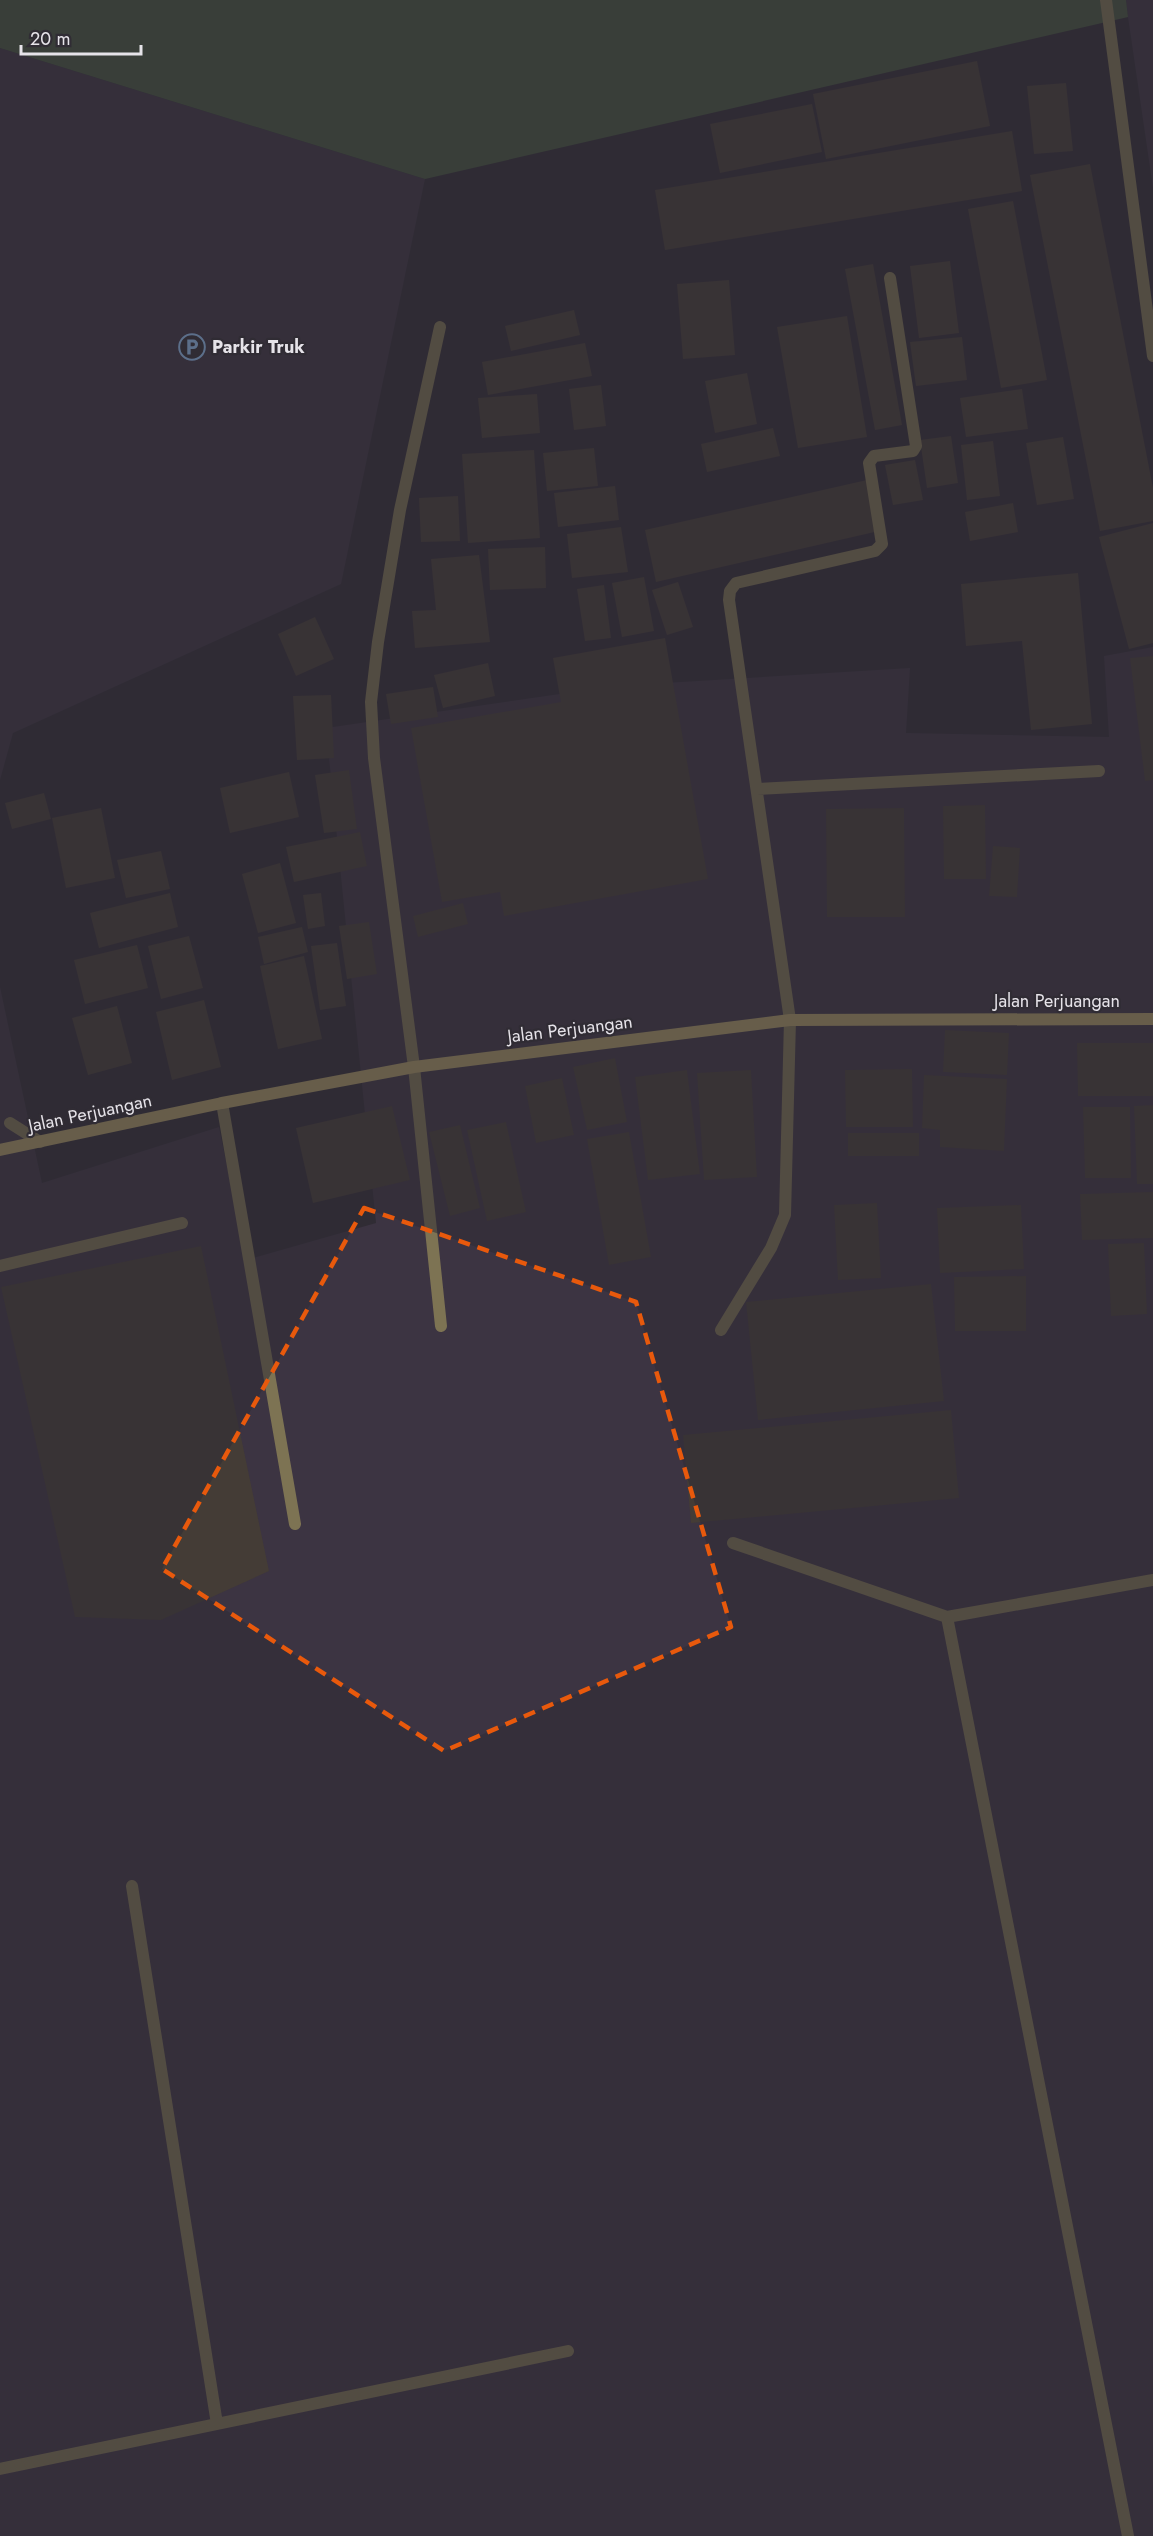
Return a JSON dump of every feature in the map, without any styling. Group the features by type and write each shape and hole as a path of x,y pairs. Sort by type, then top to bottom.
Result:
{"street":[{"path":"1106,0 1153,356"},
{"path":"721,1330 771,1248 785,1215 790,1020 729,600 730,591 736,583 875,551 882,544 869,463 874,456 907,453 914,451 916,446 890,278"},
{"path":"440,327 400,510 378,642 371,702 374,758 414,1067 441,1326"},
{"path":"757,789 1098,771"},
{"name":"Jalan Perjuangan","path":"0,1150 222,1103 414,1067 790,1020 1153,1019"},
{"path":"222,1103 295,1524"},
{"path":"10,1122 40,1142"},
{"path":"0,1266 182,1223"},
{"path":"733,1543 947,1617 1153,1580"},
{"path":"947,1617 1128,2536"},
{"path":"132,1886 217,2424"},
{"path":"0,2469 568,2351"}],"highlighted area":[{"path":"364,1208 636,1302 731,1627 444,1751 162,1569"}],"shaded area":[{"path":"1126,0 1153,0 1153,188 1128,17"},
{"name":"Parkir Truk","path":"0,48 425,179 341,584 13,733 0,780"},
{"path":"1153,647 1153,2536 0,2536 0,987 42,1183 219,1127 246,1260 376,1223 326,728 615,686 910,668 906,733 1109,737 1104,656"}],"green space":[{"path":"0,0 1126,0 1128,17 425,179 0,48"}],"building":[{"path":"977,61 990,126 826,159 813,94"},
{"path":"1066,83 1073,151 1034,154 1027,86"},
{"path":"812,104 822,152 720,173 710,124"},
{"path":"1012,131 1022,191 665,250 655,190"},
{"path":"1090,164 1153,488 1153,521 1100,531 1030,175"},
{"path":"1013,201 1047,380 1001,388 968,209"},
{"path":"950,261 959,333 919,338 910,266"},
{"path":"873,264 902,425 875,430 845,269"},
{"path":"729,280 735,355 683,359 677,284"},
{"path":"574,310 580,335 511,351 505,326"},
{"path":"847,316 867,437 798,448 777,327"},
{"path":"962,337 967,380 916,386 910,342"},
{"path":"585,343 592,376 488,395 482,362"},
{"path":"747,373 757,424 715,433 705,381"},
{"path":"601,385 606,426 574,430 569,389"},
{"path":"1022,389 1028,429 966,437 960,398"},
{"path":"537,394 540,433 482,438 478,398"},
{"path":"773,428 780,456 707,472 701,444"},
{"path":"951,436 958,483 927,488 920,440"},
{"path":"1063,437 1074,499 1037,505 1026,443"},
{"path":"993,441 1000,496 967,500 961,445"},
{"path":"594,448 598,486 547,491 543,453"},
{"path":"534,450 540,538 468,543 462,454"},
{"path":"915,460 923,500 893,505 885,465"},
{"path":"867,480 879,531 656,582 645,530"},
{"path":"615,486 619,520 558,527 554,493"},
{"path":"458,496 460,541 421,542 419,498"},
{"path":"1013,503 1018,532 970,541 965,512"},
{"path":"1153,523 1153,643 1129,649 1099,537"},
{"path":"621,527 628,572 572,578 567,534"},
{"path":"545,547 546,588 490,590 488,549"},
{"path":"479,555 490,642 415,648 412,611 436,610 431,559"},
{"path":"1078,573 1092,724 1031,730 1022,641 966,646 961,584"},
{"path":"644,577 654,631 622,637 612,583"},
{"path":"678,582 693,627 667,635 652,590"},
{"path":"604,585 611,638 585,641 577,589"},
{"path":"315,617 334,659 296,676 278,634"},
{"path":"665,638 708,879 504,916 500,892 442,902 411,728 561,702 553,658"},
{"path":"1153,656 1153,780 1145,781 1130,658"},
{"path":"488,663 495,696 443,708 434,675"},
{"path":"433,687 438,717 391,724 386,694"},
{"path":"331,695 334,758 297,760 293,696"},
{"path":"349,770 357,829 324,833 315,775"},
{"path":"289,772 299,817 230,833 220,788"},
{"path":"44,793 51,819 12,829 5,803"},
{"path":"985,805 986,879 944,879 943,806"},
{"path":"101,808 115,878 66,888 52,818"},
{"path":"904,808 905,917 827,917 826,809"},
{"path":"360,832 367,866 294,882 286,847"},
{"path":"993,846 1020,848 1017,897 989,896"},
{"path":"161,851 170,889 126,898 117,860"},
{"path":"280,863 296,923 258,933 242,874"},
{"path":"170,893 178,927 99,948 90,913"},
{"path":"321,893 325,926 308,929 303,895"},
{"path":"463,903 468,924 418,937 413,916"},
{"path":"369,922 377,974 347,979 339,926"},
{"path":"302,927 308,952 264,964 258,937"},
{"path":"189,936 203,988 161,999 148,946"},
{"path":"337,943 346,1006 320,1010 311,946"},
{"path":"137,945 148,988 85,1004 74,960"},
{"path":"304,956 322,1039 278,1049 260,966"},
{"path":"204,1000 221,1067 172,1080 156,1012"},
{"path":"117,1006 132,1063 88,1075 72,1018"},
{"path":"945,1030 1009,1033 1007,1075 943,1072"},
{"path":"1077,1043 1153,1043 1153,1096 1078,1096"},
{"path":"615,1058 627,1122 587,1130 573,1067"},
{"path":"912,1069 913,1127 846,1127 845,1070"},
{"path":"687,1070 700,1174 648,1180 635,1077"},
{"path":"751,1070 757,1177 704,1180 697,1073"},
{"path":"924,1075 1007,1079 1004,1151 940,1147 940,1130 922,1128"},
{"path":"562,1078 574,1135 536,1143 525,1086"},
{"path":"1153,1105 1153,1184 1137,1184 1134,1106"},
{"path":"392,1106 410,1180 313,1203 296,1128"},
{"path":"1083,1107 1130,1107 1131,1178 1085,1178"},
{"path":"506,1122 526,1212 487,1221 467,1130"},
{"path":"460,1125 480,1208 450,1216 429,1132"},
{"path":"629,1132 651,1257 609,1265 587,1139"},
{"path":"848,1133 919,1133 919,1156 848,1156"},
{"path":"1153,1192 1153,1238 1082,1240 1080,1194"},
{"path":"877,1203 881,1278 838,1280 834,1205"},
{"path":"1021,1205 1024,1269 940,1273 937,1208"},
{"path":"1144,1243 1147,1314 1111,1316 1108,1244"},
{"path":"201,1246 269,1571 161,1620 75,1617 1,1287"},
{"path":"1026,1276 1026,1331 955,1331 954,1277"},
{"path":"931,1284 944,1401 758,1420 746,1302"},
{"path":"951,1410 959,1498 691,1523 683,1435"}],"place":[{"name":"Parkir Truk","path":"192,347"}]}
